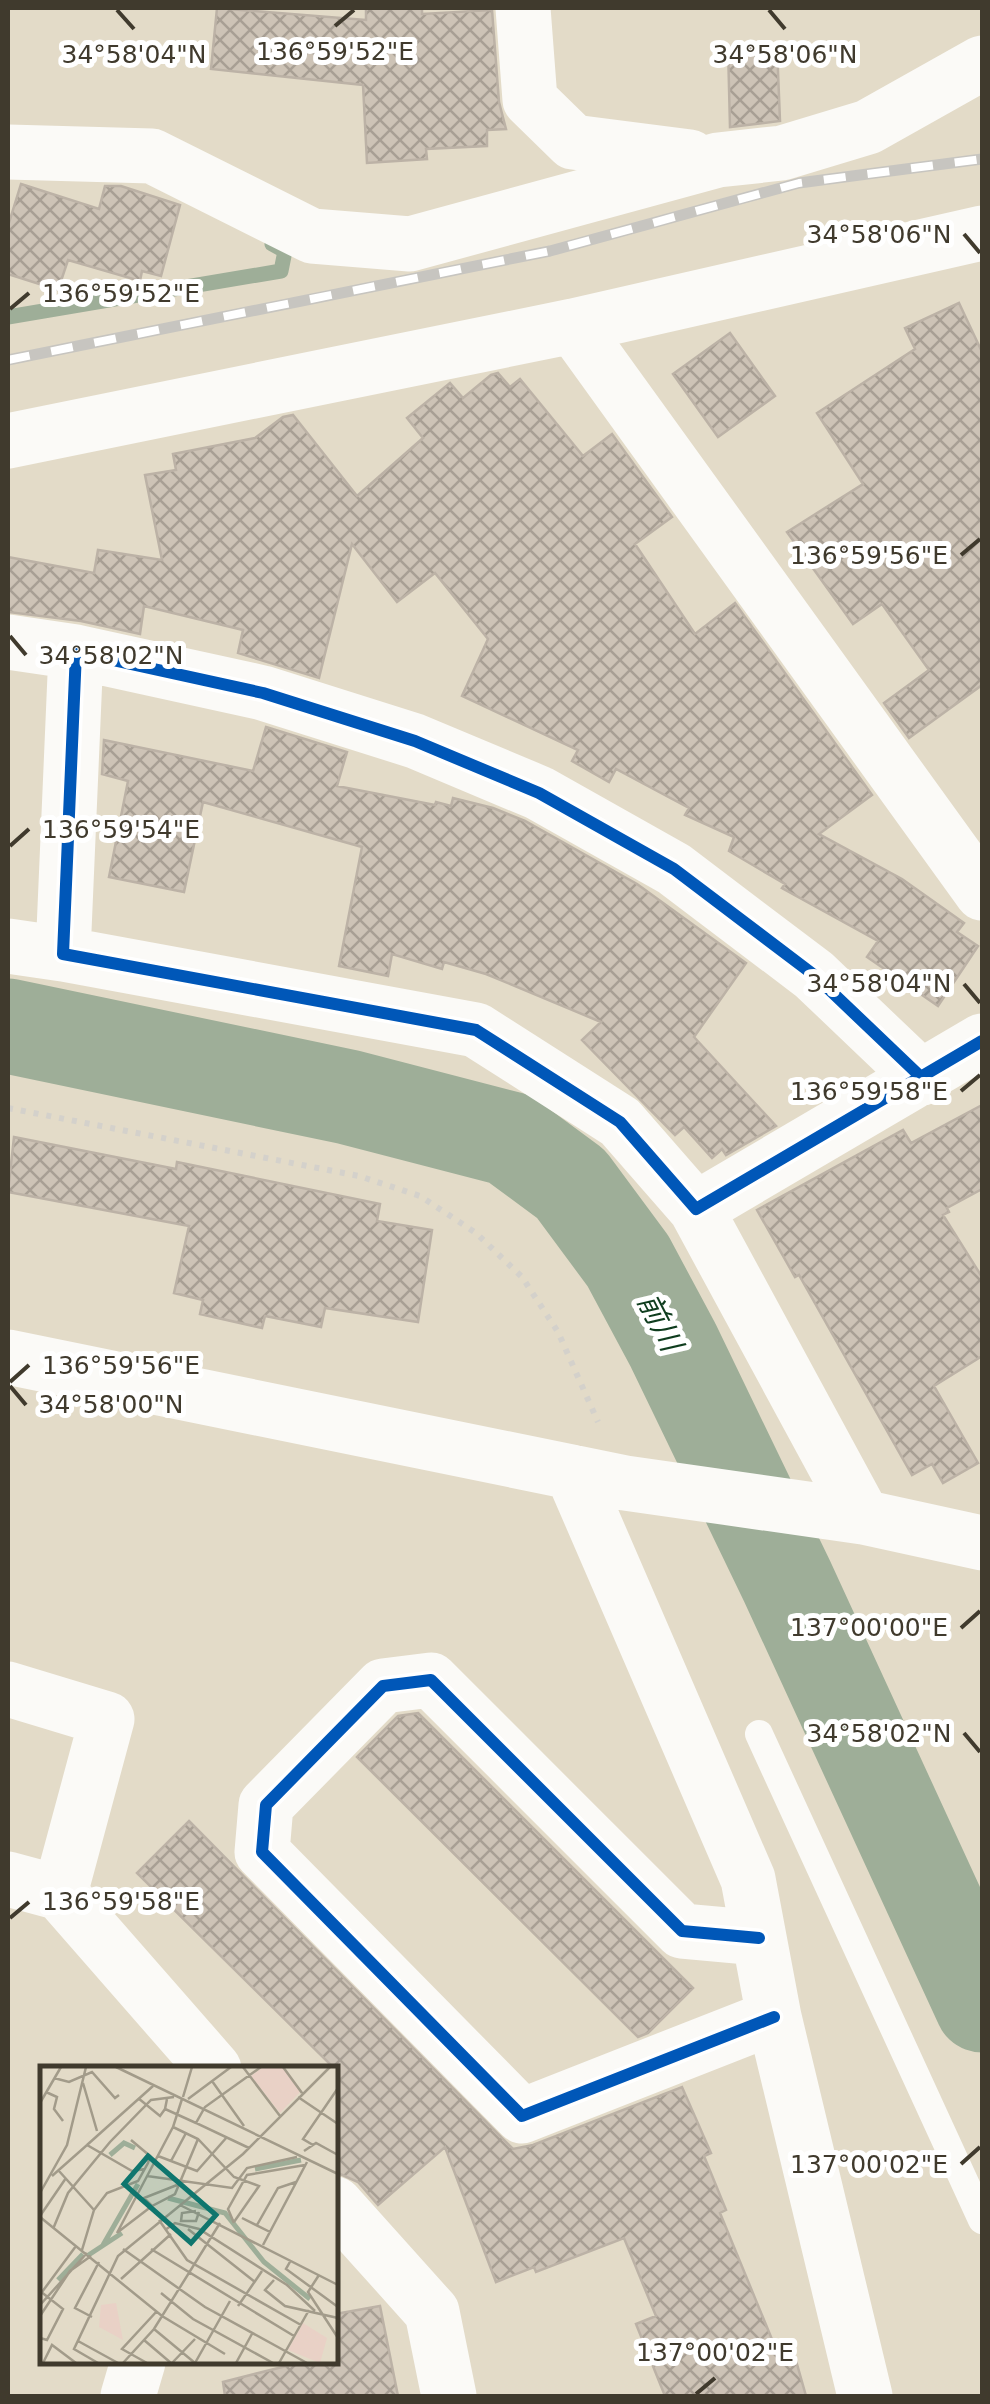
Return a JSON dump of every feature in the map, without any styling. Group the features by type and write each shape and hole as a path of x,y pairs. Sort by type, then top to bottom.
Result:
{"street":[{"path":"523,8 530,100 574,142 718,160"},
{"path":"8,152 152,156 312,236 410,244 718,160 782,153 868,128 982,63"},
{"path":"8,442 573,326 982,233"},
{"path":"573,326 982,894"},
{"path":"8,642 76,652 263,693 415,741 539,793 674,869 814,975 922,1078"},
{"path":"63,954 76,652"},
{"path":"8,946 476,1030 620,1122 696,1209 860,1517"},
{"path":"696,1209 982,1041"},
{"path":"8,1358 572,1472 860,1517 982,1543"},
{"path":"572,1472 748,1879 774,2017 865,2396"},
{"path":"759,1938 682,1931 432,1680 383,1686 266,1804 262,1852 522,2116 774,2017"},
{"path":"8,1689 106,1719 60,1893"},
{"path":"8,1879 60,1893 211,2066"},
{"path":"338,2207 432,2312 449,2396"},
{"path":"128,2396 137,2364"}],"lane":[{"path":"759,1734 982,2220"}],"path":[{"path":"8,1108 359,1176 420,1196 476,1233 522,1277 558,1332 630,1483"}],"building":[{"path":"217,8 366,20 366,8 422,8 422,14 492,10 499,102 506,129 487,130 487,146 426,149 427,159 367,163 363,85 211,69"},
{"path":"777,46 780,121 730,127 728,47"},
{"path":"21,184 99,209 105,186 121,186 180,205 161,276 142,271 140,281 68,260 58,290 8,274 8,226"},
{"path":"959,303 982,352 982,685 909,738 884,703 929,670 882,604 853,624 787,532 863,484 817,413 915,349 905,328"},
{"path":"730,333 775,396 718,437 673,374"},
{"path":"498,373 510,387 520,379 583,456 612,434 672,517 635,544 695,634 735,603 872,795 819,834 902,879 964,923 957,932 978,946 938,1006 867,957 878,941 782,888 785,884 729,851 734,837 685,815 689,808 616,769 609,782 572,761 578,750 462,696 488,639 435,573 397,602 352,544 319,678 238,653 243,630 144,606 140,634 81,621 8,612 8,557 94,573 98,550 162,560 145,475 176,470 173,454 255,438 283,417 293,415 357,496 423,438 407,418 450,383 463,398"},
{"path":"266,727 347,752 337,786 435,805 436,802 451,806 453,798 525,821 637,884 746,963 694,1037 776,1126 726,1155 722,1149 712,1158 684,1127 675,1135 582,1040 601,1022 486,974 444,962 442,969 392,954 388,976 339,966 362,847 203,802 184,892 109,877 128,781 102,774 104,740 253,771"},
{"path":"982,1105 982,1189 947,1208 949,1212 943,1215 982,1277 982,1356 934,1386 978,1463 943,1483 932,1464 912,1475 799,1275 795,1277 757,1210 903,1130 911,1143"},
{"path":"14,1137 176,1169 177,1162 380,1204 377,1221 432,1230 418,1322 325,1308 321,1327 265,1316 262,1328 200,1314 203,1300 174,1293 189,1226 8,1192"},
{"path":"418,1713 693,1988 648,2033 638,2037 357,1757 398,1716"},
{"path":"189,1821 513,2149 533,2145 682,2087 711,2153 704,2156 726,2210 720,2213 778,2354 793,2350 806,2396 665,2396 636,2324 656,2316 624,2238 536,2272 534,2267 496,2282 445,2147 378,2205 358,2182 338,2172 338,2066 332,2066 137,1873"},
{"path":"380,2306 398,2396 225,2396 223,2382 294,2364 338,2364 338,2313"}],"waterway":[{"path":"8,317 281,271 285,251 272,244"},
{"name":"前川","path":"8,1026 348,1097 510,1139 571,1184 628,1261 673,1345 787,1581 982,2005"}],"railway":[{"path":"8,360 550,251 799,183 982,159"}],"cycle path":[{"path":"922,1078 814,975 674,869 539,793 415,741 263,693 76,652 63,954 476,1030 620,1122 696,1209 982,1041"},
{"path":"759,1938 682,1931 431,1680 383,1686 266,1805 262,1852 522,2116 774,2017"}]}
